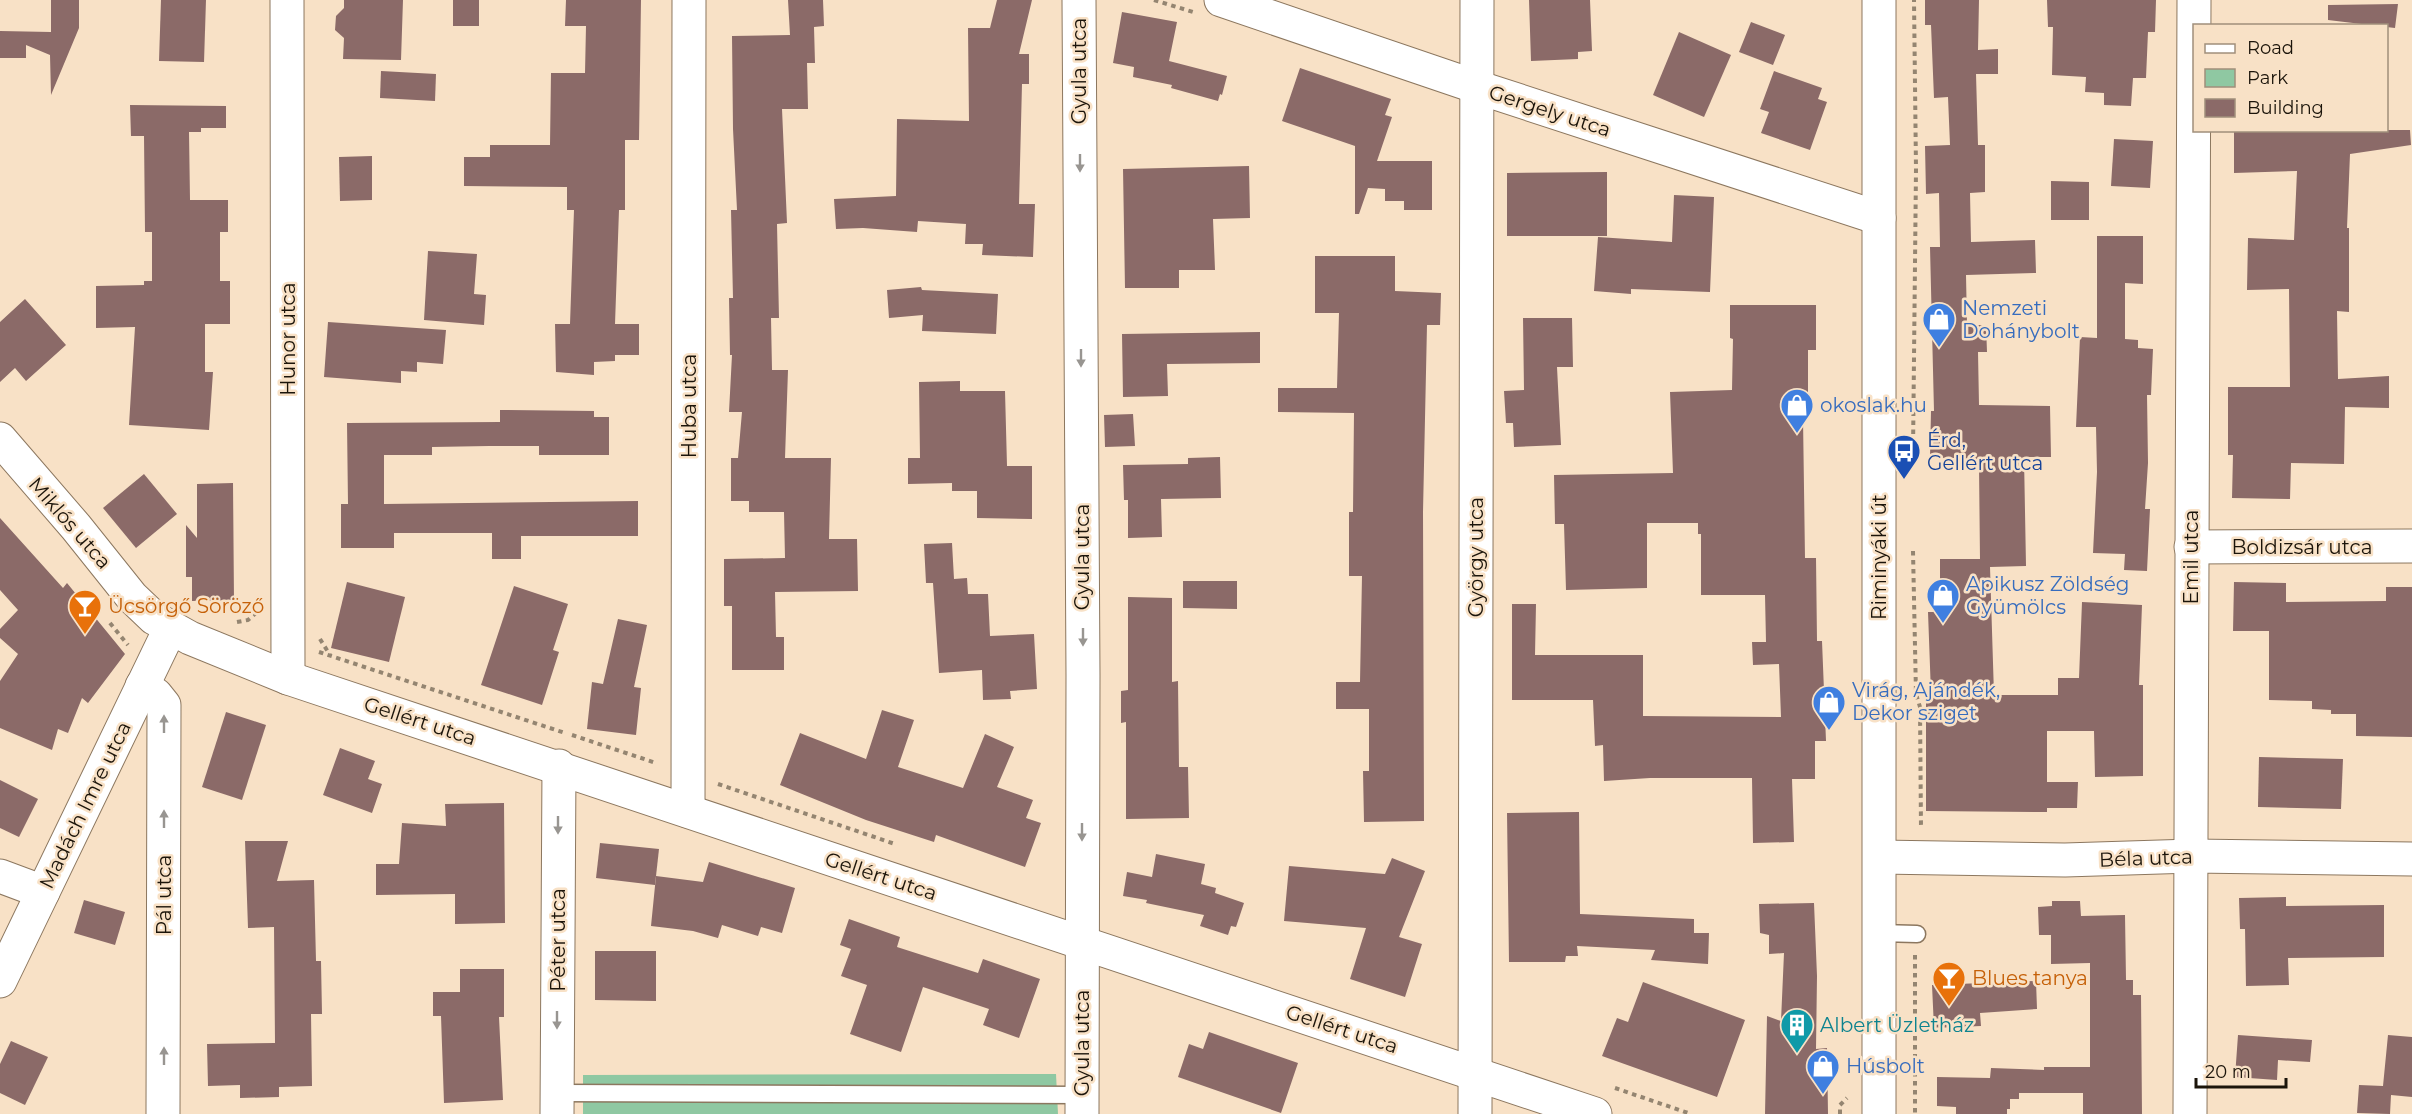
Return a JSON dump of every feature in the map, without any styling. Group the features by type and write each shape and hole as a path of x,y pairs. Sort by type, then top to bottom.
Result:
{"street":[{"name":"Hunor utca","path":"287,0 288,678"},
{"name":"Huba utca","path":"688,811 689,0"},
{"name":"Gyula utca","path":"1079,0 1083,675 1082,1104"},
{"name":"Gergely utca","path":"1221,0 1477,87 1879,218"},
{"name":"György utca","path":"1475,1114 1477,0"},
{"name":"Riminyáki út","path":"1879,0 1879,1114"},
{"name":"Emil utca","path":"2190,1114 2193,0"},
{"name":"Miklós utca","path":"0,439 10,461 76,527 132,597 154,618 170,629"},
{"name":"Boldizsár utca","path":"2191,547 2412,546"},
{"name":"Gellért utca","path":"170,629 288,678 559,766 1474,1073 1602,1100"},
{"name":"Madách Imre utca","path":"0,981 170,629"},
{"name":"Pál utca","path":"142,686 156,695 164,705 164,1114"},
{"name":"Péter utca","path":"557,1104 559,766"},
{"name":"Béla utca","path":"1880,857 2065,860 2192,856 2412,859"},
{"path":"0,876 43,892"}],"lane":[{"path":"1879,933 1915,934"},
{"path":"557,1104 1082,1104"}],"path":[{"path":"1912,456 1914,446 1916,181 1914,0"},
{"path":"1913,547 1916,694 1920,706 1921,858"},
{"path":"231,623 242,627"},
{"path":"288,642 688,773 904,847"},
{"path":"1915,934 1915,1114"},
{"path":"1602,1100 1691,1114"},
{"path":"1840,1105 1840,1114"}],"green space":[{"path":"1056,1074 1058,1114 583,1114 583,1075"}],"building":[{"path":"51,0 79,0 79,28 51,95 50,55 26,45 26,58 0,58 0,31 51,32"},
{"path":"161,0 206,0 204,62 159,61"},
{"path":"344,0 403,0 401,60 343,59 344,38 335,30 336,16 344,8"},
{"path":"453,0 479,0 479,26 453,26"},
{"path":"566,0 641,0 639,140 625,140 625,210 619,210 615,324 639,324 639,355 615,355 615,361 594,362 594,375 556,372 555,324 570,324 574,210 567,210 567,187 464,186 464,157 490,157 490,145 550,145 551,73 585,73 586,26 565,26"},
{"path":"788,0 823,0 824,26 814,27 815,63 807,63 808,109 782,109 787,223 777,224 779,318 771,318 772,370 788,370 785,458 831,458 829,539 857,539 858,591 775,592 776,637 784,637 784,670 732,670 732,606 724,606 724,559 785,558 784,512 749,512 749,501 731,501 731,458 738,458 742,412 729,412 732,355 730,355 729,298 733,298 731,210 737,210 732,36 790,35"},
{"path":"997,0 1032,0 1019,54 1029,54 1029,84 1022,84 1019,204 1035,204 1033,257 982,255 983,244 965,244 966,224 918,221 917,232 863,228 836,229 834,199 896,196 897,119 969,121 968,28 990,28"},
{"path":"1529,0 1590,0 1592,51 1578,52 1578,59 1531,61"},
{"path":"1925,0 1979,0 1978,50 1998,49 1998,74 1976,74 1978,145 1985,145 1985,192 1970,193 1971,242 2035,240 2036,273 1966,275 1967,325 1986,325 1987,352 1978,352 1979,405 2050,406 2051,457 2024,457 2026,566 1990,567 1994,695 2058,695 2058,678 2079,678 2082,602 2142,605 2139,685 2143,685 2143,776 2095,777 2094,731 2047,731 2047,782 2078,782 2077,808 2047,808 2047,812 1926,811 1926,694 1931,694 1928,612 1940,612 1940,559 1980,559 1979,465 1954,465 1954,458 1930,458 1931,411 1934,411 1930,247 1940,247 1939,193 1926,194 1925,146 1950,145 1948,97 1934,98 1931,25 1925,25"},
{"path":"2047,0 2156,0 2155,32 2148,32 2146,78 2133,78 2131,106 2104,105 2104,93 2085,92 2086,77 2052,75 2053,27 2048,27"},
{"path":"2398,4 2395,28 2388,27 2388,24 2328,20 2328,5"},
{"path":"1122,12 1177,22 1169,61 1227,76 1218,101 1171,88 1172,85 1133,77 1134,67 1113,63"},
{"path":"1751,22 1785,35 1773,65 1739,52"},
{"path":"1679,32 1731,55 1704,117 1653,95"},
{"path":"1300,68 1391,99 1385,115 1392,117 1377,161 1432,161 1432,210 1404,210 1404,201 1385,201 1385,189 1368,188 1359,214 1355,214 1355,146 1282,121"},
{"path":"381,71 436,74 435,101 380,98"},
{"path":"1774,71 1822,88 1818,99 1827,102 1810,150 1761,133 1769,112 1760,109"},
{"path":"130,105 226,106 226,128 201,128 201,132 189,132 190,200 228,200 228,232 220,232 220,281 230,281 230,324 205,324 205,372 213,372 209,430 129,425 135,327 96,328 96,286 144,285 144,281 152,281 152,232 145,232 144,136 131,136"},
{"path":"2410,130 2411,145 2350,154 2347,228 2349,228 2349,312 2337,311 2338,379 2389,376 2389,408 2345,407 2344,464 2291,463 2290,499 2232,498 2233,455 2228,455 2228,387 2290,387 2289,289 2247,290 2248,238 2294,240 2297,171 2234,173 2234,132"},
{"path":"2114,139 2153,141 2150,188 2111,186"},
{"path":"372,156 372,200 340,201 339,157"},
{"path":"1249,166 1250,218 1213,219 1215,270 1179,270 1179,288 1125,288 1123,169"},
{"path":"1607,172 1607,236 1507,236 1507,173"},
{"path":"2051,181 2089,182 2089,220 2051,220"},
{"path":"1674,195 1714,197 1710,292 1631,289 1631,294 1594,291 1598,237 1672,242"},
{"path":"2097,236 2143,236 2143,284 2125,283 2125,339 2138,340 2138,348 2153,349 2151,395 2147,395 2148,463 2145,509 2150,509 2147,571 2124,570 2125,554 2093,553 2097,472 2096,427 2076,427 2080,337 2097,338"},
{"path":"428,251 477,254 474,294 486,295 484,325 424,320"},
{"path":"1315,256 1395,256 1395,291 1441,293 1440,325 1427,325 1423,512 1424,821 1364,822 1363,771 1369,771 1369,709 1336,709 1336,682 1360,682 1362,576 1349,576 1349,512 1353,512 1354,413 1278,412 1278,388 1337,388 1339,313 1315,313"},
{"path":"921,287 922,290 998,294 996,334 922,331 923,315 889,318 887,290"},
{"path":"25,299 66,345 26,381 15,368 0,382 0,322"},
{"path":"1730,305 1816,305 1816,350 1808,350 1808,418 1803,418 1805,558 1816,558 1817,641 1822,641 1826,741 1815,741 1815,779 1792,779 1794,842 1753,843 1752,778 1650,778 1604,781 1603,745 1595,746 1593,700 1512,700 1512,604 1536,604 1535,655 1643,655 1643,716 1781,717 1779,664 1753,665 1752,642 1766,642 1765,595 1701,595 1701,534 1698,534 1698,523 1647,523 1647,588 1566,590 1564,524 1555,524 1554,475 1673,473 1670,392 1732,390 1733,339 1730,338"},
{"path":"1523,318 1572,318 1573,367 1557,367 1561,445 1514,447 1513,423 1506,423 1504,391 1524,390"},
{"path":"328,322 446,330 443,364 417,362 417,372 401,371 401,383 324,377"},
{"path":"1260,332 1260,363 1167,364 1168,396 1123,397 1122,334"},
{"path":"960,381 960,391 1005,391 1007,466 1032,466 1032,519 977,518 977,491 952,491 952,483 908,484 908,458 920,458 919,382"},
{"path":"500,410 594,411 594,417 609,417 609,455 539,455 539,446 489,446 432,447 432,455 384,455 384,504 638,501 638,536 521,536 521,559 492,559 492,533 394,533 394,548 341,548 341,504 348,504 347,423 500,422"},
{"path":"1133,414 1135,446 1105,447 1104,415"},
{"path":"1220,457 1221,498 1161,499 1162,537 1128,538 1128,500 1124,500 1123,465 1188,464 1188,458"},
{"path":"144,474 177,514 136,548 103,508"},
{"path":"233,483 234,600 192,601 192,577 186,577 186,525 197,538 197,484"},
{"path":"0,518 63,588 67,583 125,654 88,703 82,698 68,733 58,729 52,750 0,728 0,681 18,654 0,638 0,629 18,610 0,590"},
{"path":"952,543 954,579 967,578 968,594 988,594 990,636 1034,634 1037,689 1010,691 1011,699 983,700 982,670 939,673 933,583 926,583 924,544"},
{"path":"1183,581 1237,581 1237,609 1183,608"},
{"path":"347,582 405,597 389,662 331,648"},
{"path":"2234,582 2286,583 2286,602 2386,601 2386,587 2412,587 2412,737 2356,736 2356,714 2331,714 2331,710 2312,709 2312,701 2269,700 2269,631 2233,631"},
{"path":"514,586 568,604 553,650 559,652 542,705 481,685"},
{"path":"1128,597 1172,598 1172,682 1178,681 1179,767 1188,767 1189,818 1126,819 1126,722 1121,723 1121,691 1128,690"},
{"path":"618,619 647,625 634,687 641,688 636,735 587,729 592,682 603,684"},
{"path":"882,710 914,720 898,767 963,788 985,734 1014,747 997,787 1033,800 1026,818 1041,823 1025,867 936,835 934,842 866,820 780,785 800,733 866,759"},
{"path":"226,712 266,725 242,800 202,787"},
{"path":"340,748 375,761 368,779 382,784 372,813 323,795"},
{"path":"2259,757 2343,759 2341,809 2258,807"},
{"path":"0,780 38,799 19,837 0,828"},
{"path":"504,803 505,923 455,924 455,894 376,895 376,864 399,864 402,823 446,826 445,804"},
{"path":"1579,812 1580,914 1694,919 1694,933 1709,933 1708,964 1651,960 1655,950 1577,946 1578,956 1566,956 1565,962 1509,962 1507,813"},
{"path":"245,841 288,841 277,881 314,880 316,961 321,961 322,1014 311,1014 312,1086 279,1087 279,1097 240,1098 240,1085 208,1086 207,1044 275,1043 274,927 248,928"},
{"path":"600,843 659,849 655,885 596,878"},
{"path":"1156,854 1205,864 1201,884 1216,888 1215,893 1244,903 1236,927 1231,926 1228,935 1200,926 1204,915 1123,896 1127,872 1152,877"},
{"path":"1392,858 1425,871 1399,937 1422,944 1405,997 1350,979 1366,928 1284,921 1289,866 1385,874"},
{"path":"709,862 795,888 782,933 761,927 758,936 722,925 718,938 693,931 651,926 656,876 703,882"},
{"path":"2286,897 2286,906 2384,905 2384,957 2288,958 2289,985 2246,986 2245,929 2240,929 2239,898"},
{"path":"84,900 125,912 115,945 74,933"},
{"path":"2052,901 2080,901 2081,916 2125,915 2126,980 2133,980 2133,995 2141,995 2142,1114 2083,1114 2083,1093 2019,1093 2019,1099 2010,1099 2010,1109 2007,1109 2007,1114 1956,1114 1956,1107 1937,1106 1937,1077 1990,1078 1991,1068 2044,1070 2044,1067 2090,1067 2090,963 2051,964 2051,935 2039,935 2038,907 2052,906"},
{"name":"Albert Üzletház","path":"1814,903 1817,976 1816,1049 1827,1048 1828,1114 1765,1114 1767,1016 1781,1021 1784,953 1769,954 1769,935 1760,933 1759,904"},
{"path":"849,919 900,937 897,947 978,973 983,959 1040,979 1019,1038 983,1025 989,1009 923,987 901,1052 850,1034 867,985 841,976 851,949 840,945"},
{"path":"595,951 656,951 656,1001 595,1000"},
{"path":"460,969 504,969 504,1017 499,1017 503,1100 444,1103 441,1016 433,1016 433,992 460,992"},
{"path":"2036,981 2037,1009 1980,1013 1981,1026 1934,1028 1932,985"},
{"path":"1643,982 1745,1020 1717,1097 1602,1056 1617,1018 1628,1022"},
{"path":"1209,1032 1298,1063 1281,1113 1178,1077 1189,1044 1203,1049"},
{"path":"2238,1035 2312,1040 2310,1062 2278,1060 2277,1080 2235,1077"},
{"path":"2388,1035 2412,1037 2412,1097 2391,1095 2390,1114 2357,1113 2359,1085 2383,1086"},
{"path":"11,1041 48,1057 25,1105 0,1093 0,1064"}],"place":[{"name":"Nemzeti Dohánybolt","path":"1939,348"},
{"name":"okoslak.hu","path":"1797,434"},
{"name":"Érd, Gellért utca","path":"1904,480"},
{"name":"Apikusz Zöldség Gyümölcs","path":"1943,624"},
{"name":"Ücsörgő Söröző","path":"85,635"},
{"name":"Virág, Ajándék, Dekor sziget","path":"1829,731"},
{"name":"Blues tanya","path":"1949,1007"},
{"name":"Albert Üzletház","path":"1797,1054"},
{"name":"Húsbolt","path":"1823,1095"}]}
